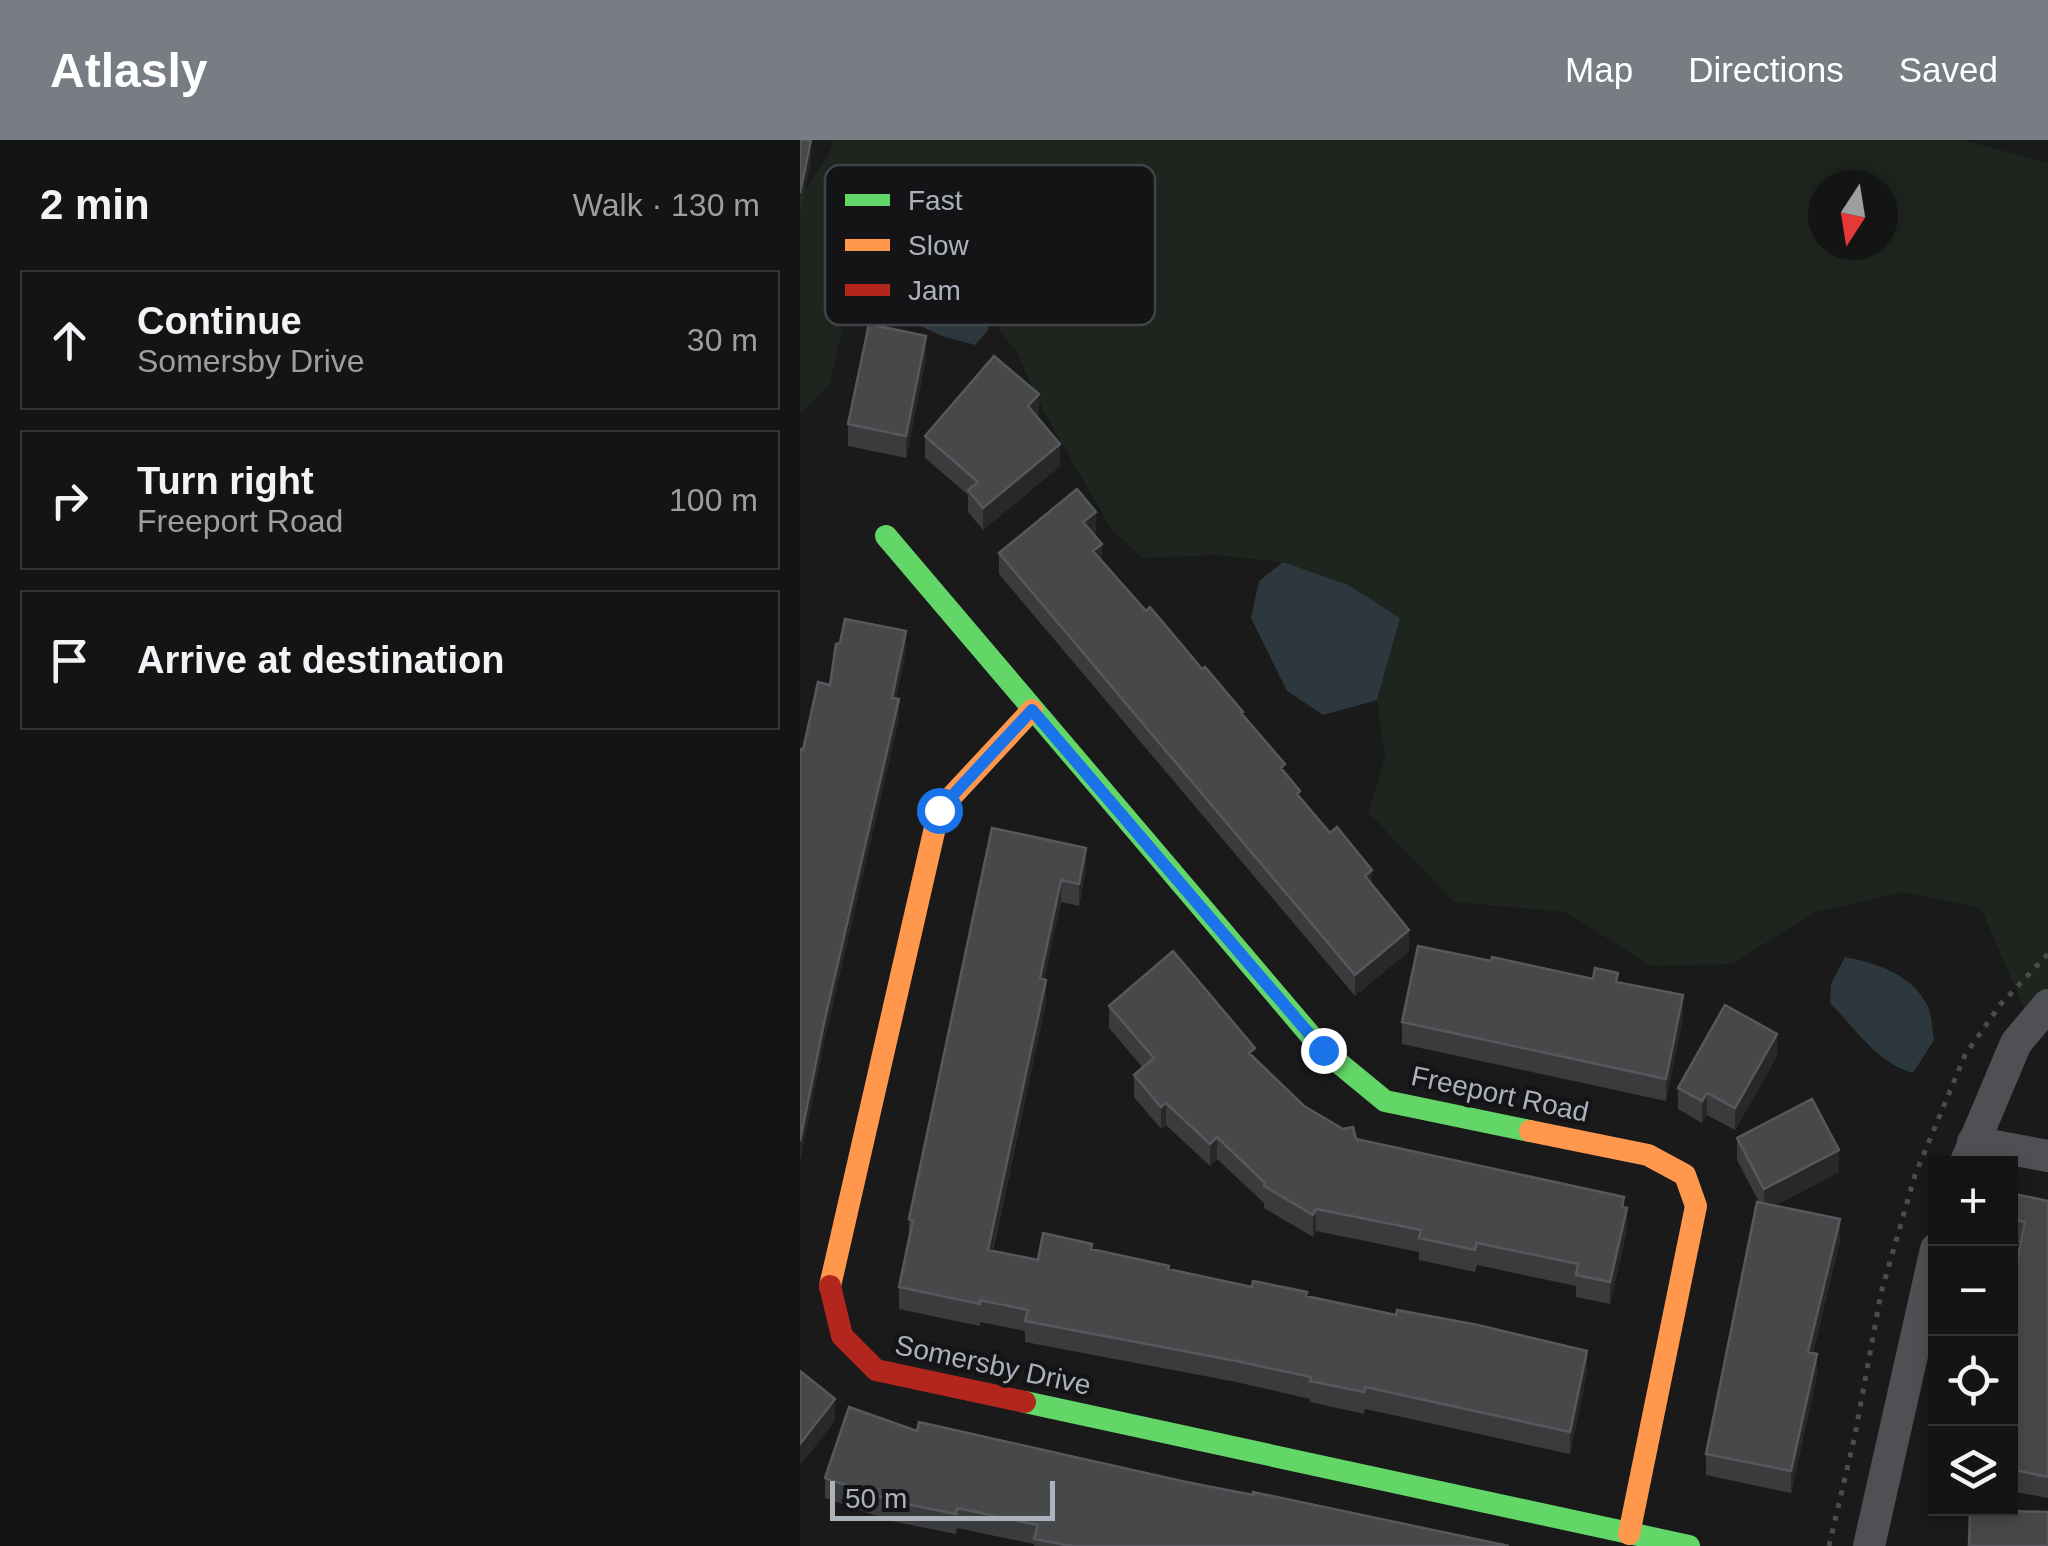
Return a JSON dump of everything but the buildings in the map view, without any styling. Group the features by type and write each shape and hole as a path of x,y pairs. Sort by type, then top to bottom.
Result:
{"street":[{"name":"Freeport Road","path":"886,536 1323,1050 1384,1101 1648,1156 1685,1175 1696,1206 1629,1534"},
{"name":"Somersby Drive","path":"1032,710 939,810 829,1290 842,1336 876,1370 1689,1546"},
{"path":"2048,1005 2016,1043 1969,1153 2048,1156"},
{"path":"1869,1546 1928,1284"}],"shaded area":[{"path":"833,140 1963,140 2048,163 2048,996 2029,1019 1981,908 1903,892 1815,912 1732,964 1651,966 1566,912 1454,902 1368,812 1385,757 1377,700 1399,618 1283,562 1216,555 1143,558 1112,530 1045,414 1017,353 996,325 1155,325 1155,165 825,165 825,325 843,325 830,384 800,413 800,199"},
{"path":"918,325 989,325 975,345"},
{"path":"1283,562 1348,585 1400,618 1377,700 1323,715 1287,691 1251,618 1259,581"},
{"path":"1845,957 1893,972 1922,996 1934,1040 1913,1073 1878,1053 1830,1003 1831,984"}],"traffic: fast":[{"path":"886,536 1323,1050 1385,1101 1530,1131"},
{"path":"1025,1402 1689,1546"}],"traffic: slow":[{"path":"830,1286 939,810 1032,710"},
{"path":"1530,1131 1648,1155 1685,1175 1696,1206 1629,1534"}],"traffic: jam":[{"path":"830,1286 842,1336 876,1370 1025,1402"}],"route":[{"path":"939,810 1032,710 1323,1050"}]}
